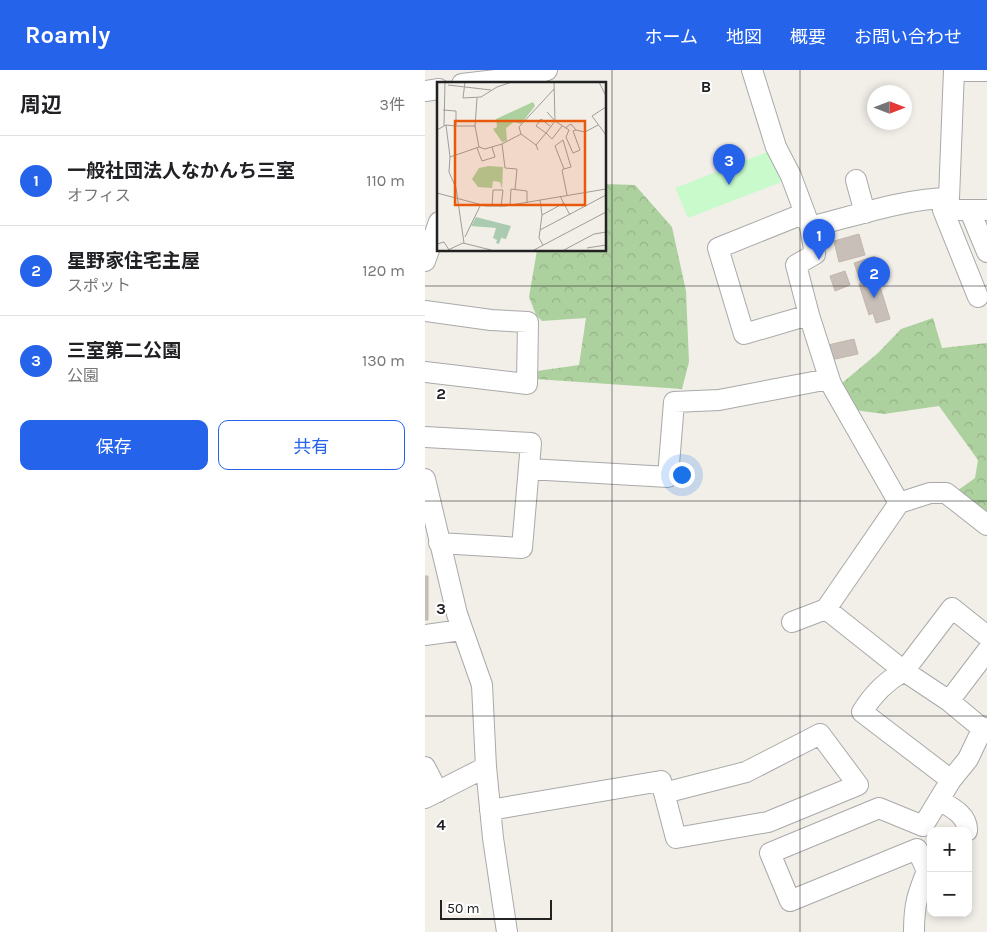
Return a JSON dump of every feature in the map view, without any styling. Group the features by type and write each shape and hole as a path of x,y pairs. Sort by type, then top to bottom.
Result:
{"street":[{"path":"468,80 490,82 529,76 547,70"},
{"path":"752,70 776,146 791,176 808,220 815,254 796,265 829,379 899,503"},
{"path":"943,204 949,198 954,71 987,71"},
{"path":"857,180 865,213"},
{"path":"809,315 743,334 718,248 808,220 865,213 932,198 943,204 979,210 987,252"},
{"path":"943,204 978,297"},
{"path":"425,261 432,231"},
{"path":"425,311 491,320 528,322 527,384 425,372"},
{"path":"529,468 668,477 674,402 719,400 829,379"},
{"path":"425,437 531,443 522,548 439,543"},
{"path":"425,479 461,630 482,685 490,810 507,932"},
{"path":"792,622 826,609 899,503 930,493 946,493 987,525"},
{"path":"951,780 862,712 876,692 886,682 905,670 952,608 987,636"},
{"path":"826,609 986,729 978,738 968,759 951,780 923,826 879,808 770,853 790,901 917,849 927,867"},
{"path":"425,635 461,630"},
{"path":"949,701 987,651"},
{"path":"490,810 661,781 676,838 768,822 858,786 820,734 746,772 665,793"},
{"path":"425,767 432,795 486,767"},
{"path":"939,800 957,811 967,827"},
{"path":"914,932 917,895 928,872"}],"green space":[{"path":"772,150 784,181 688,218 675,188"},
{"path":"606,184 635,185 672,227 686,291 689,362 682,389 535,379 537,371 579,365 586,318 542,321 536,315 529,297 537,251 606,251"},
{"path":"933,318 942,348 987,343 987,520 954,493 975,478 978,460 939,406 884,414 854,410 842,383 878,353 901,329"}],"building":[{"path":"859,234 865,255 839,262 834,241"},
{"path":"875,256 882,278 878,280 890,319 876,323 873,313 869,315 854,263"},
{"path":"845,271 850,285 835,291 830,276"},
{"path":"854,339 858,354 831,360 828,345"},
{"path":"425,576 428,576 428,620 425,620"}],"place":[{"name":"三室第二公園","path":"729,185"},
{"name":"一般社団法人なかんち三室","path":"819,260"},
{"name":"星野家住宅主屋","path":"874,298"}]}
